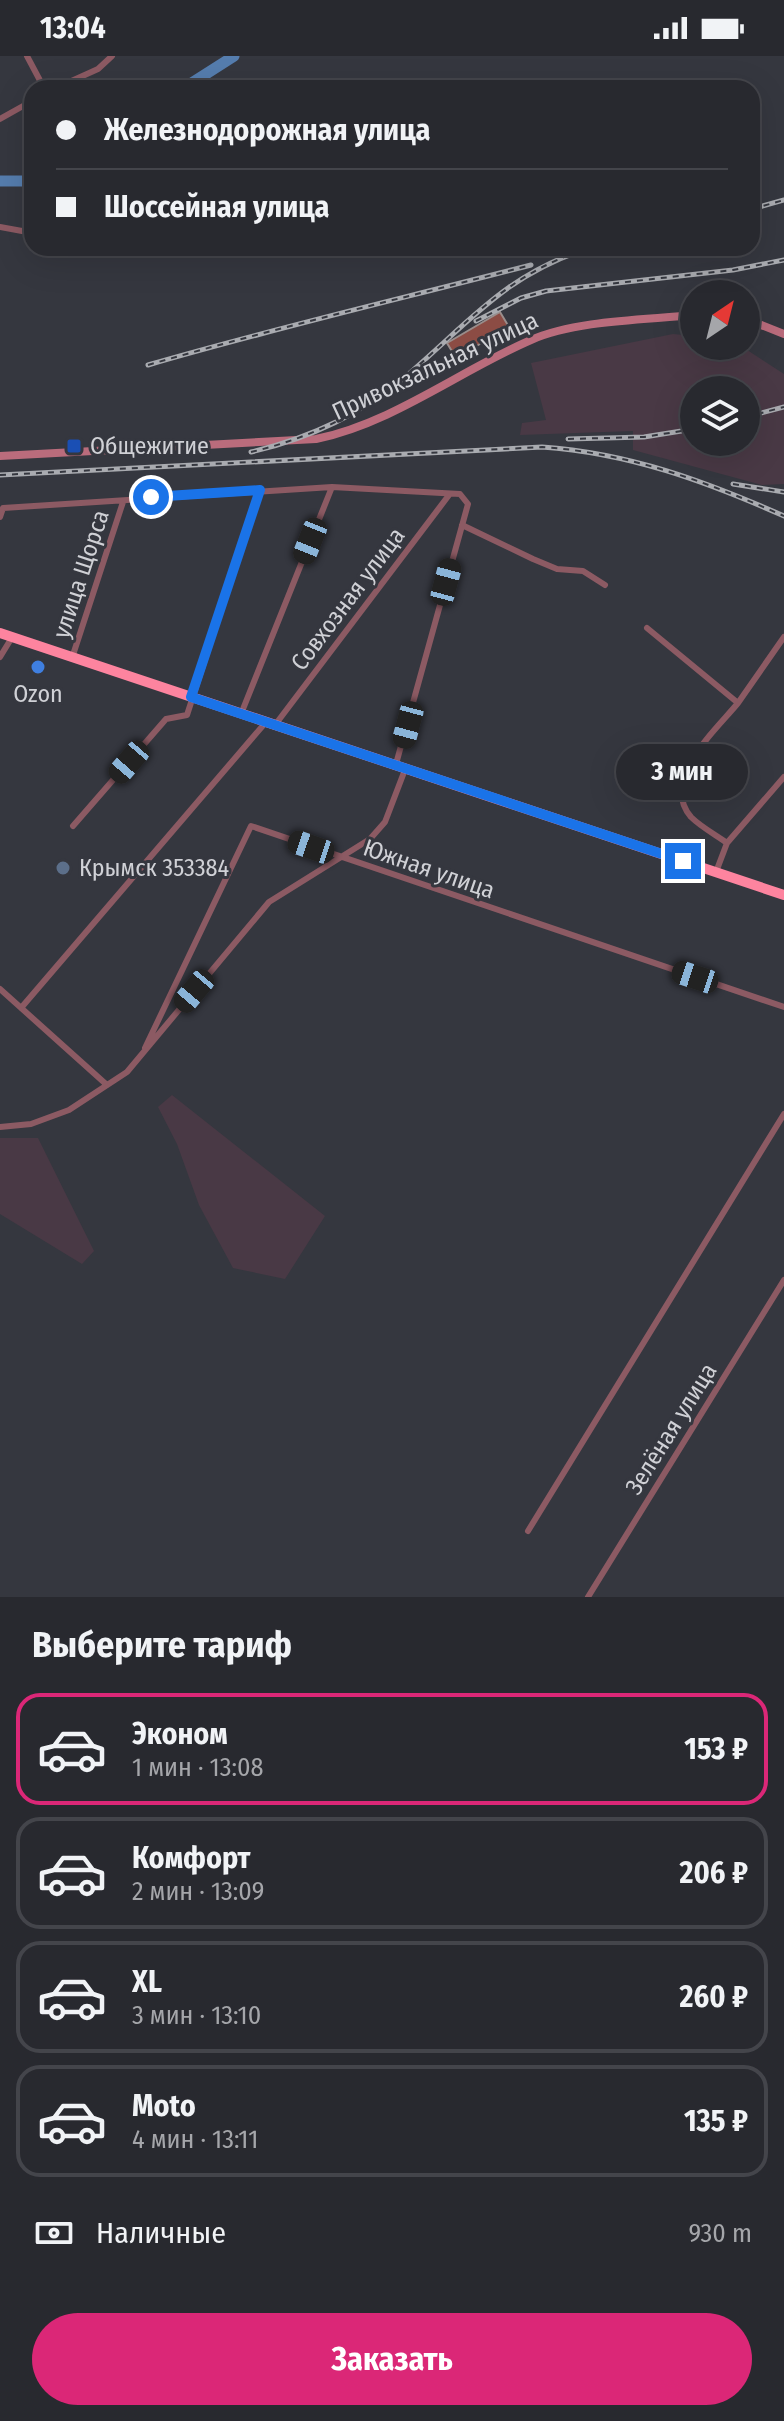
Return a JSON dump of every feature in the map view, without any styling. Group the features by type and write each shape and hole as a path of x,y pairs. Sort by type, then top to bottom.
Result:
{"highway":[{"path":"4,637 784,895"}],"main road":[{"name":"Привокзальная улица","path":"0,456 316,439 350,430 391,412 534,338 680,317"},
{"path":"760,325 784,334"}],"street":[{"path":"27,56 40,80"},
{"path":"74,80 98,69 112,56"},
{"path":"0,119 24,106"},
{"path":"0,227 24,231"},
{"path":"241,714 332,487"},
{"path":"0,517 3,508 332,487 460,494 468,504 385,822 370,839 269,902 127,1072 69,1110 31,1124 0,1127"},
{"path":"73,826 166,719 187,715 260,490"},
{"name":"Совхозная улица","path":"21,1008 270,724 449,495"},
{"name":"улица Щорса","path":"72,658 123,502"},
{"path":"462,525 557,569 583,571 605,585"},
{"path":"647,628 738,703"},
{"path":"0,657 4,637"},
{"path":"727,843 690,816 680,794 688,765 738,703 784,637"},
{"path":"716,872 727,843 784,777"},
{"name":"Южная улица","path":"145,1048 251,826 784,1007"},
{"path":"0,989 107,1085"},
{"path":"528,1531 784,1114"},
{"name":"Зелёная улица","path":"588,1597 784,1280"}],"shaded area":[{"path":"680,335 680,360 760,358 784,374 784,484 762,485 633,450 633,431 520,435 522,423 546,420 531,363"},
{"path":"172,1095 325,1216 285,1279 233,1268 199,1205 177,1144 158,1107"},
{"path":"0,1138 38,1138 94,1251 82,1264 0,1214"}],"building":[{"path":"500,312 509,327 456,358 447,343"}],"waterway":[{"path":"196,80 234,56"},
{"path":"0,181 24,181"}],"railway":[{"path":"760,207 784,200"},
{"path":"251,452 292,440 352,414 405,377 510,286 567,256"},
{"path":"476,321 521,298 546,291 733,270 784,260"},
{"path":"148,365 531,265"},
{"path":"760,413 784,407"},
{"path":"568,439 644,437 680,431"},
{"path":"0,475 542,447 636,462 725,491 784,516"},
{"path":"733,484 784,492"}],"place":[{"name":"Общежитие","path":"74,446"},
{"name":"Ozon","path":"38,667"},
{"name":"Крымск 353384","path":"63,868"}],"route":[{"path":"151,497 260,490 191,697 683,861"}]}
